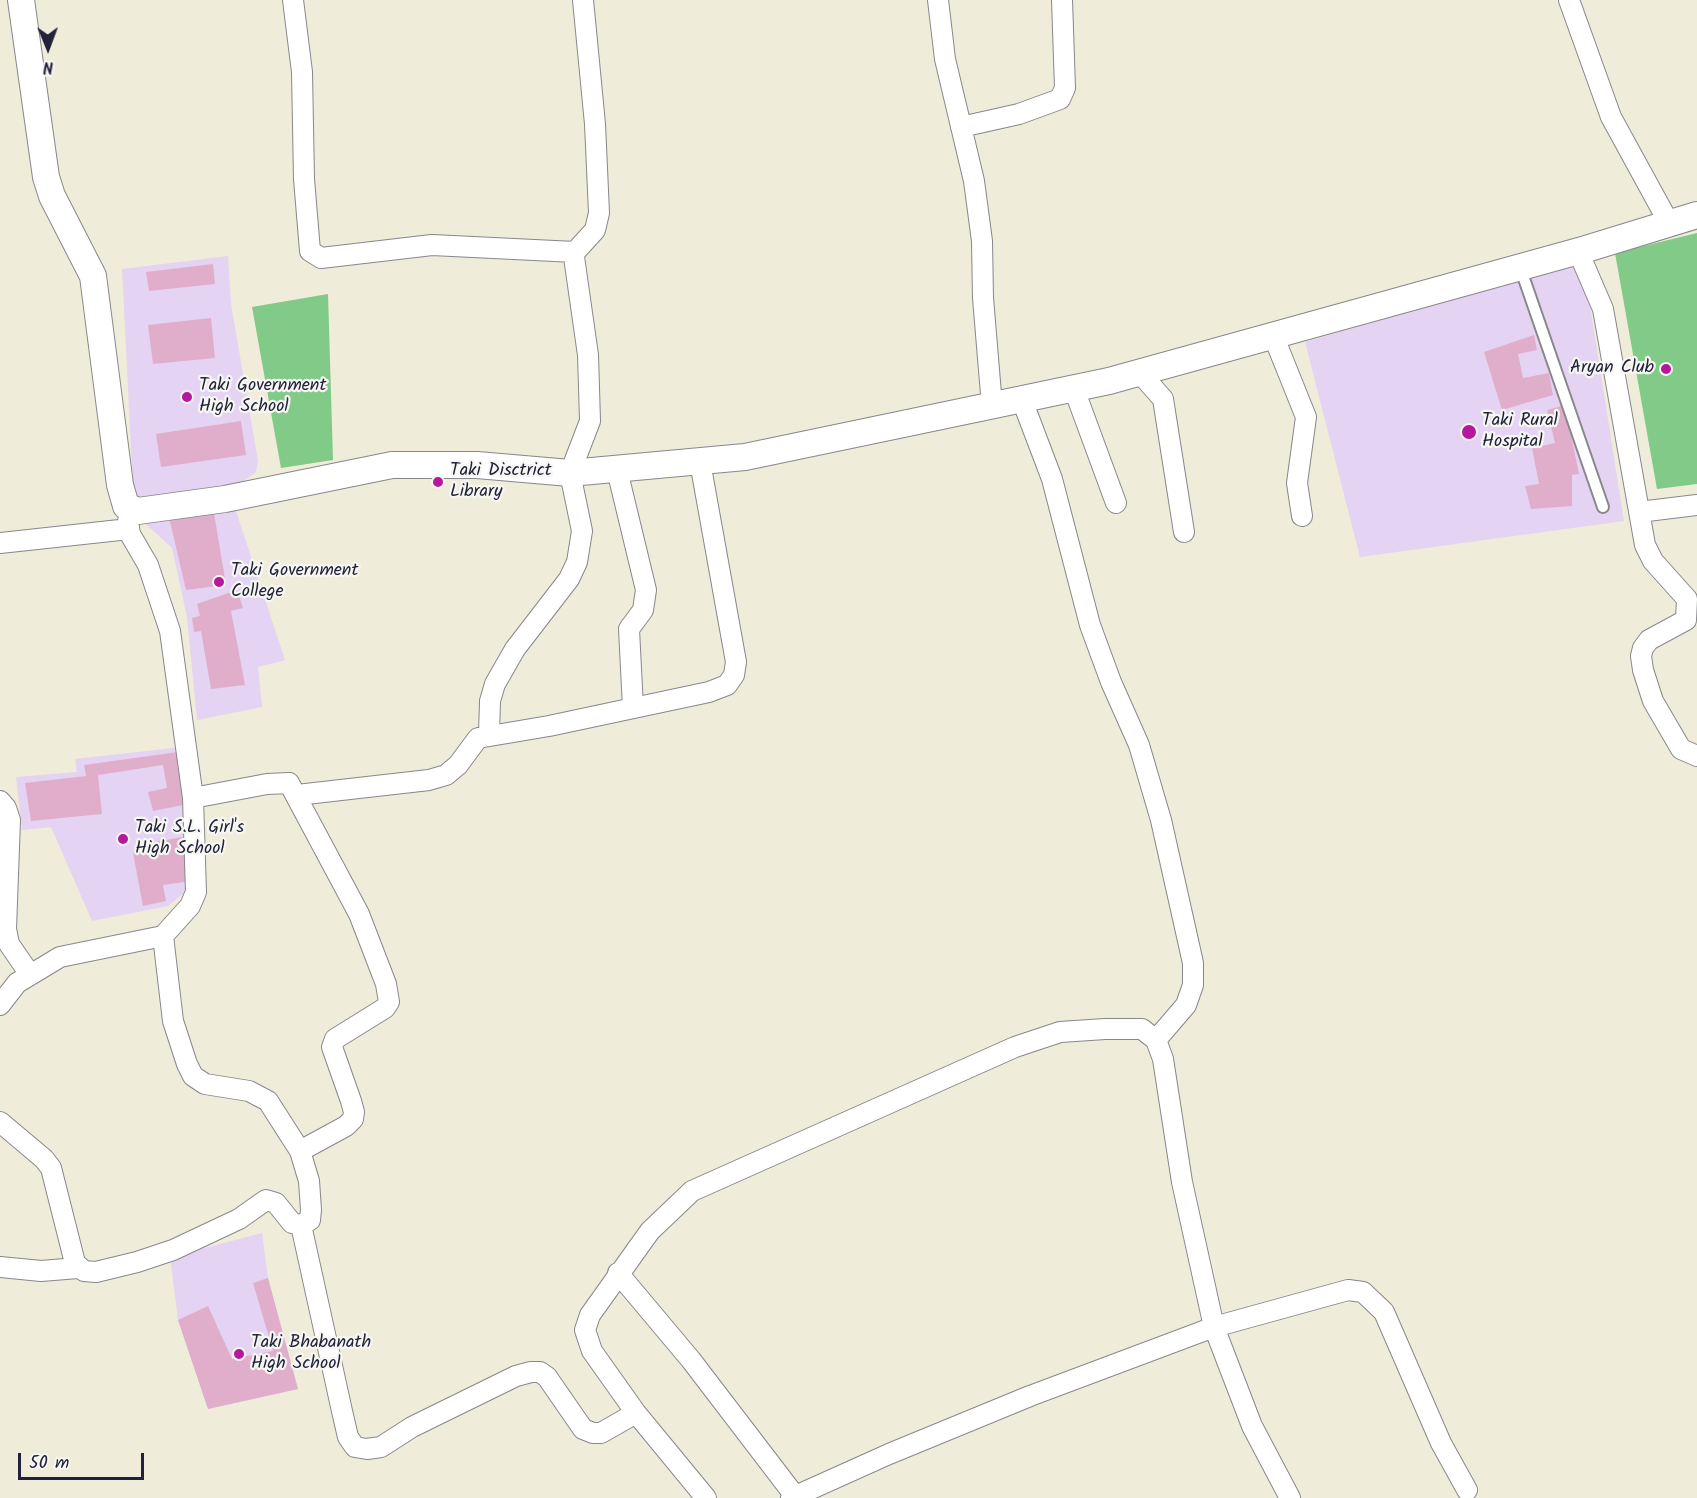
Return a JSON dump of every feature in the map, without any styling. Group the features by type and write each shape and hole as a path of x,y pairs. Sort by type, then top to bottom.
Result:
{"street":[{"path":"0,1005 17,983 29,973 60,957 163,936 190,906 196,892 193,798 170,631 120,485 93,276 52,196 46,177 21,0"},
{"path":"293,0 302,72 304,180 310,251 321,258 432,244 575,252"},
{"path":"489,734 490,701 495,684 515,649 569,579 577,562 582,531 570,473 590,421 588,355 575,252 595,230 599,213 595,124 583,0"},
{"path":"938,0 945,59 974,182 982,241 983,298 992,406"},
{"path":"961,127 1019,114 1060,99 1065,88 1062,0"},
{"path":"1569,0 1611,117 1669,223"},
{"path":"0,543 130,519 392,465 477,465 570,473 745,457 1074,389 1140,373 1578,251 1697,215"},
{"path":"1578,251 1603,309 1645,545 1653,561 1687,599 1691,625 1649,640 1641,656 1653,701 1681,749 1697,756"},
{"path":"1274,335 1306,417 1298,483 1302,516"},
{"path":"1140,373 1162,399 1184,532"},
{"path":"1074,389 1116,503"},
{"path":"1022,400 1052,479 1090,625 1111,682 1139,745 1161,820 1193,963 1193,985 1185,1005 1156,1040"},
{"path":"297,795 429,780 446,775 458,765 478,738 489,734 549,726 709,692 727,685 734,675 736,662 700,462"},
{"path":"617,470 646,590 644,610 629,629 633,708"},
{"path":"1639,512 1697,505"},
{"path":"193,798 289,783 359,914 389,995 385,1008 335,1038 332,1047 351,1101 353,1119 346,1126 300,1151"},
{"path":"0,801 6,808 10,820 6,929 9,944 29,973"},
{"path":"0,1267 41,1271 78,1268 96,1272 136,1262 173,1250 238,1219 266,1200 276,1203 292,1223 301,1225 309,1220 311,1210 309,1181 300,1151 268,1101 261,1095 205,1084 193,1076 173,1021 163,936"},
{"path":"706,1498 636,1413 592,1351 585,1330 590,1315 650,1231 692,1191 1015,1047 1060,1032 1142,1029 1156,1040 1163,1059 1182,1182 1214,1327 1252,1426 1290,1498"},
{"path":"0,1122 44,1159 51,1168 78,1268"},
{"path":"301,1225 348,1437 355,1447 367,1449 381,1447 412,1427 516,1376 531,1372 540,1372 548,1377 583,1429 593,1433 601,1432 636,1413"},
{"path":"618,1273 691,1360 793,1497 889,1454 1030,1396 1214,1327 1348,1290 1363,1292 1384,1312 1441,1443 1467,1491"}],"lane":[{"path":"1520,267 1603,507"}],"shaded area":[{"name":"Taki Government High School","path":"228,256 231,304 258,461 256,472 230,491 134,508 122,269"},
{"name":"Taki Rural Hospital","path":"1583,261 1624,521 1360,557 1305,342"},
{"name":"Taki Government College","path":"233,502 285,660 258,667 262,707 197,720 187,617 172,548 137,516"},
{"name":"Taki S.L. Girl's High School","path":"182,747 194,885 168,906 92,921 51,827 22,830 16,777 77,772 75,759"},
{"name":"Taki Bhabanath High School","path":"262,1233 268,1278 298,1389 208,1409 178,1320 170,1257"}],"green space":[{"name":"Aryan Club","path":"1697,233 1697,484 1657,489 1615,253"},
{"path":"328,294 333,460 281,468 252,307"}],"building":[{"path":"213,264 215,284 149,291 146,272"},
{"path":"211,318 215,358 153,364 148,325"},
{"path":"1534,335 1537,350 1518,354 1523,378 1549,373 1553,395 1502,410 1484,352"},
{"path":"1565,405 1579,474 1572,475 1572,506 1531,509 1525,486 1539,484 1532,448 1555,443 1547,410"},
{"path":"241,421 246,455 161,467 156,434"},
{"path":"213,507 226,585 186,590 169,517"},
{"path":"237,590 243,608 231,611 245,685 211,689 201,631 194,632 192,618 200,616 197,604"},
{"path":"178,752 188,804 153,811 148,792 167,788 163,765 98,775 102,814 31,821 25,783 86,776 84,765"},
{"path":"183,837 191,881 163,885 166,901 143,906 133,853 156,849 155,842"},
{"path":"268,1278 298,1389 208,1409 178,1320 208,1306 232,1359 273,1351 253,1283"}],"place":[{"name":"Aryan Club","path":"1666,369"},
{"name":"Taki Government High School","path":"187,397"},
{"name":"Taki Rural Hospital","path":"1469,432"},
{"name":"Taki Disctrict Library","path":"438,482"},
{"name":"Taki Government College","path":"219,582"},
{"name":"Taki S.L. Girl's High School","path":"123,839"},
{"name":"Taki Bhabanath High School","path":"239,1354"}]}
